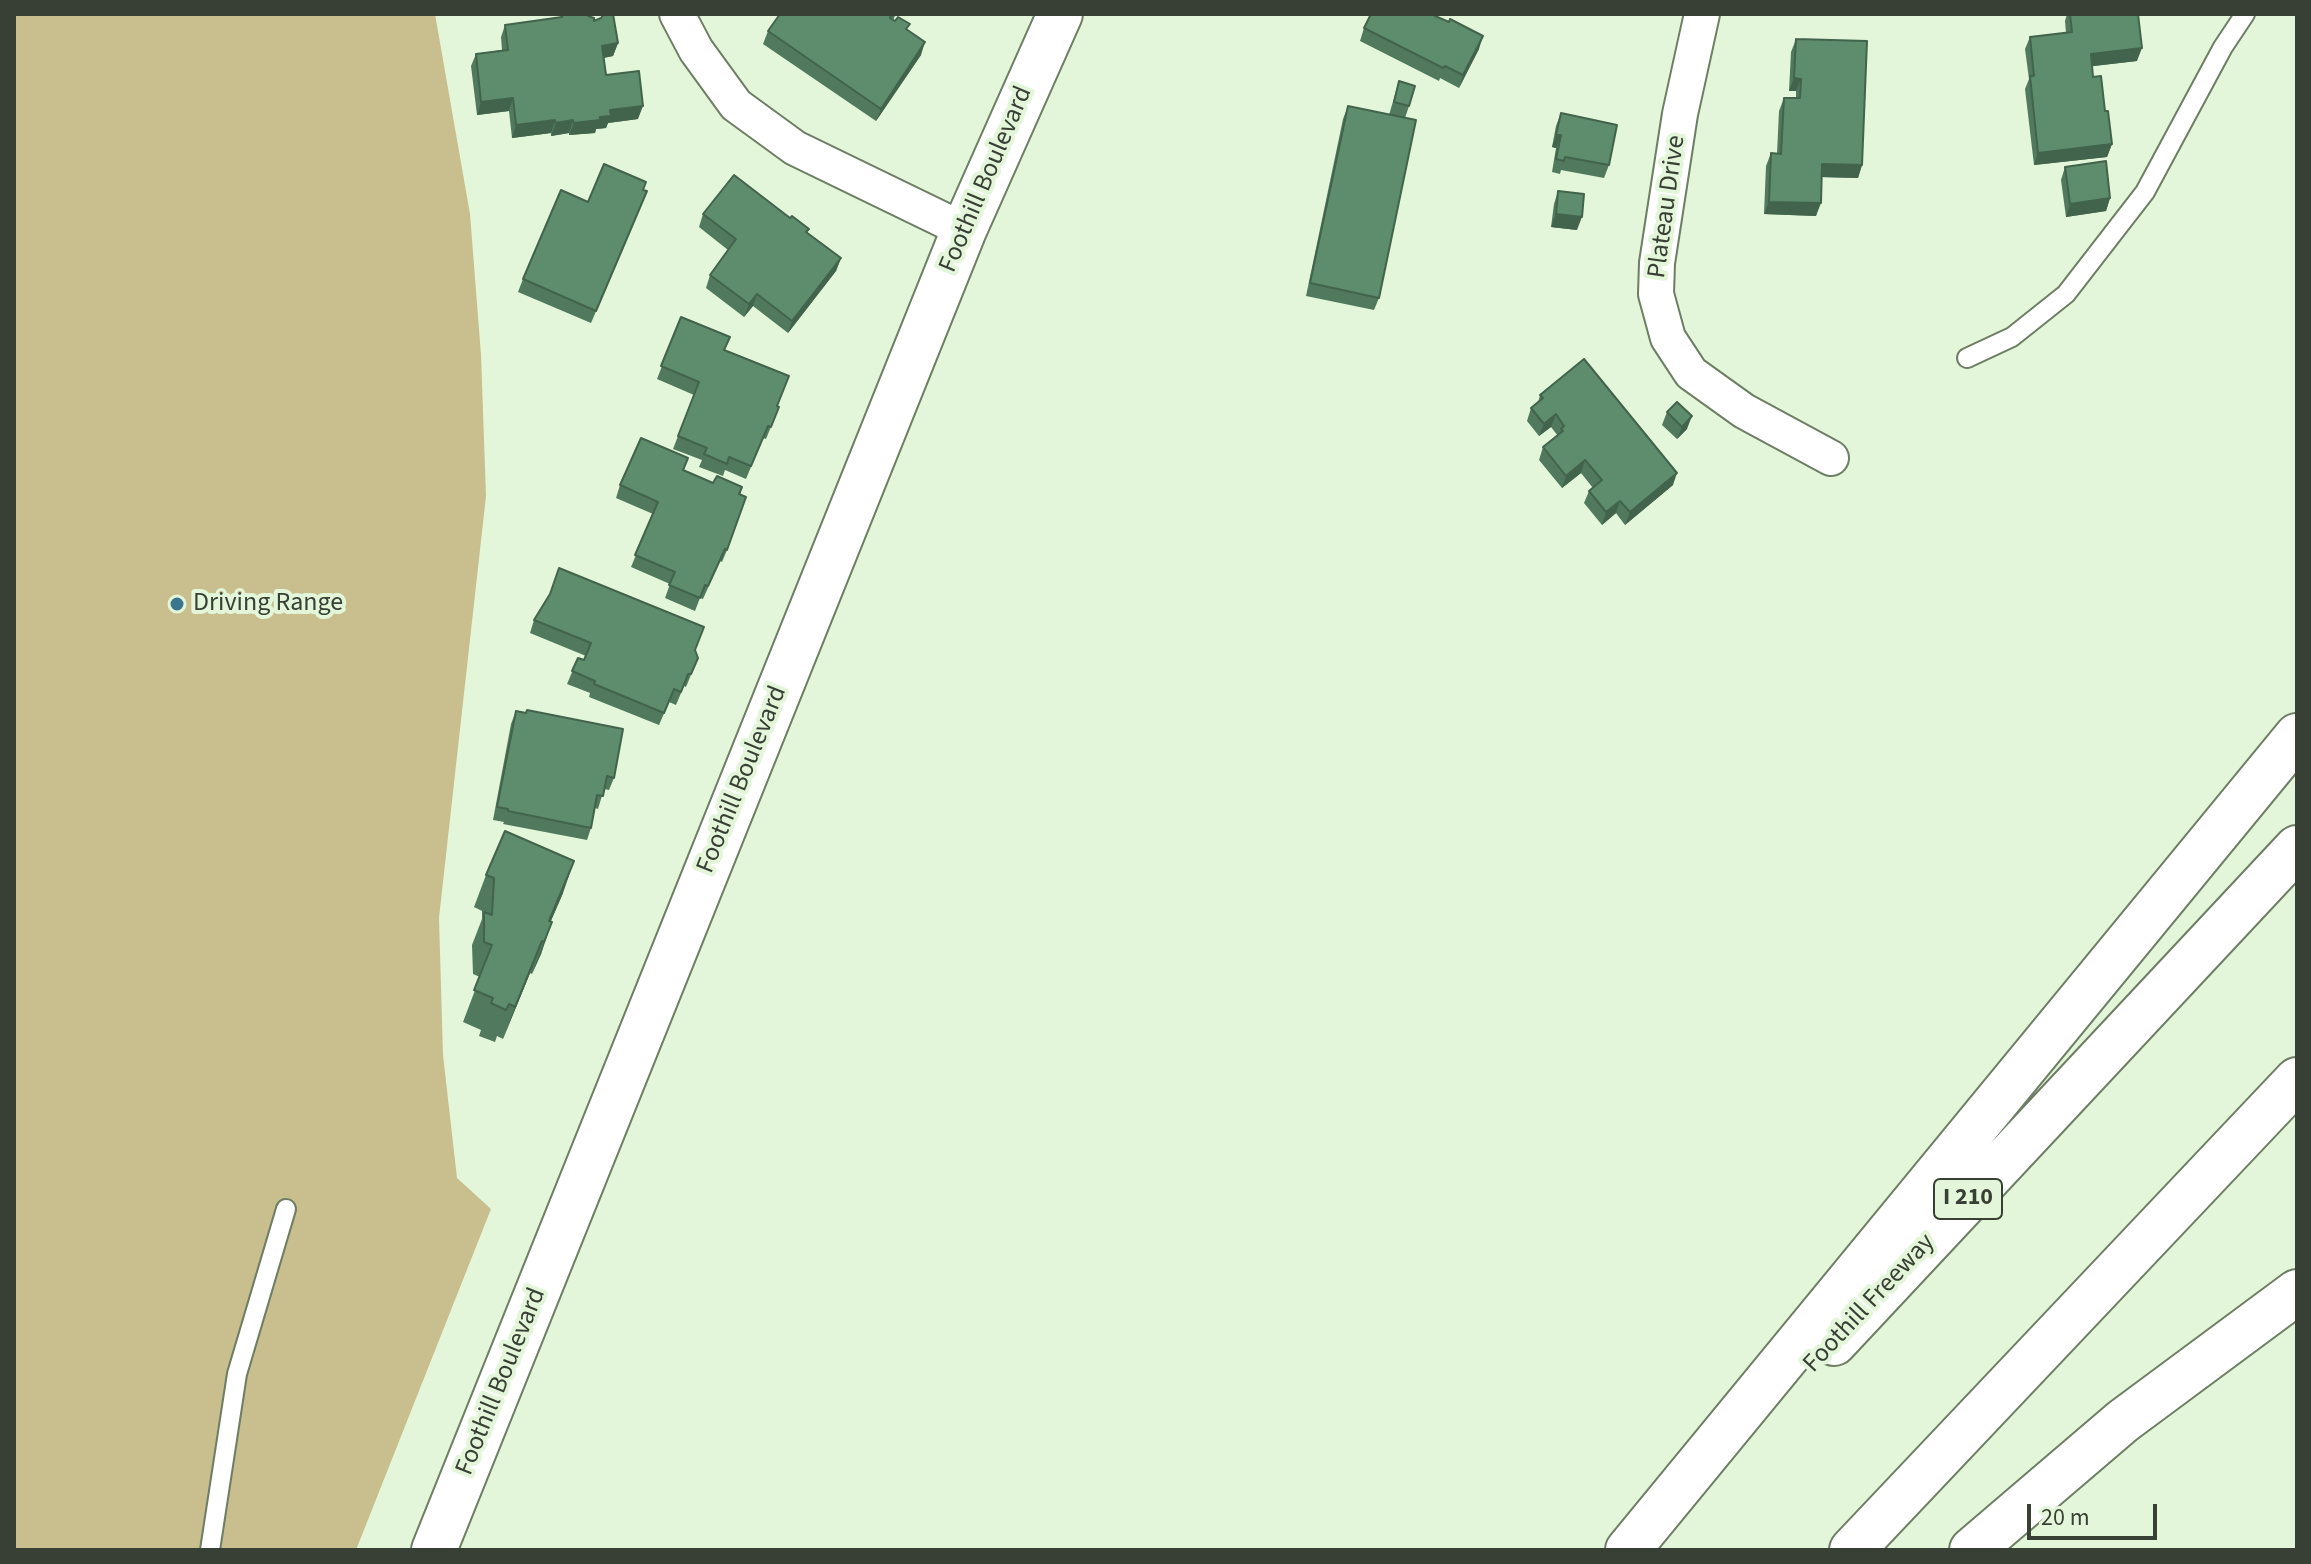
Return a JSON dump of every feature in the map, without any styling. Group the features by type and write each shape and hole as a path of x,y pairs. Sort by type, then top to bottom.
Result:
{"main road":[{"name":"Foothill Boulevard","path":"434,1550 964,230 1060,14"},
{"path":"1628,1550 2297,736"},
{"name":"Foothill Freeway","path":"1639,1550 2297,848"},
{"path":"1852,1550 2297,1080"},
{"path":"1972,1550 2123,1421 2297,1292"}],"street":[{"path":"677,14 696,50 736,105 795,148 964,230"},
{"name":"Plateau Drive","path":"1702,14 1680,114 1657,263 1656,294 1668,338 1691,373 1744,411 1831,458"}],"lane":[{"path":"1967,358 2012,337 2066,294 2145,192 2223,47 2245,14"},
{"path":"210,1550 237,1374 286,1209"}],"shaded area":[{"name":"Driving Range","path":"14,14 435,14 470,214 481,355 486,496 439,918 443,1055 457,1178 491,1209 356,1550 14,1550"}],"building":[{"path":"562,14 588,14 594,21 604,14 613,14 618,43 602,46 606,75 639,71 643,106 610,110 611,116 600,117 600,120 556,123 555,120 516,125 513,98 481,102 476,54 508,50 505,25 562,17"},
{"path":"780,14 892,14 890,18 895,21 898,17 910,24 906,29 925,42 881,109 768,31"},
{"path":"1371,14 1436,14 1483,36 1463,75 1364,28"},
{"path":"2070,14 2138,14 2142,48 2091,54 2093,77 2101,76 2112,144 2038,153 2030,76 2034,76 2030,37 2072,32"},
{"path":"1796,39 1867,41 1862,165 1822,164 1821,203 1769,202 1771,153 1781,154 1784,98 1800,98 1801,79 1794,78"},
{"path":"1399,81 1415,86 1409,106 1394,102"},
{"path":"1348,106 1416,120 1379,298 1310,283"},
{"path":"1561,113 1617,125 1609,165 1565,157 1564,161 1556,159 1561,135 1556,135"},
{"path":"2106,161 2110,198 2070,204 2065,167"},
{"path":"604,164 646,182 643,190 647,191 596,311 523,279 561,190 588,202"},
{"path":"734,175 809,229 806,232 841,258 792,321 757,294 749,304 710,275 736,239 703,214"},
{"path":"1558,191 1584,194 1582,217 1556,214"},
{"path":"681,317 730,337 724,350 789,376 771,427 768,426 751,466 729,457 727,464 704,454 707,448 678,436 699,382 661,366"},
{"path":"1584,359 1677,473 1630,512 1620,501 1606,512 1589,491 1602,480 1585,460 1566,476 1543,447 1563,431 1564,426 1556,414 1544,424 1531,408 1543,398 1540,395"},
{"path":"1677,402 1692,416 1682,427 1667,412"},
{"path":"641,438 688,458 683,470 713,483 717,476 742,487 739,494 746,497 727,550 700,598 669,585 675,572 635,555 658,502 620,485"},
{"path":"559,568 704,627 695,650 698,658 691,674 688,674 681,692 674,689 664,713 594,684 595,681 572,671 578,658 584,660 591,643 534,620 550,594"},
{"path":"527,710 623,729 614,778 607,776 603,796 597,795 591,828 497,807 516,711 526,713"},
{"path":"505,831 574,861 549,921 552,922 544,942 515,1007 509,1004 506,1010 491,1003 493,998 474,990 492,945 484,942 484,912 492,915 494,878 486,875"}],"place":[{"name":"Driving Range","path":"177,604"}]}
